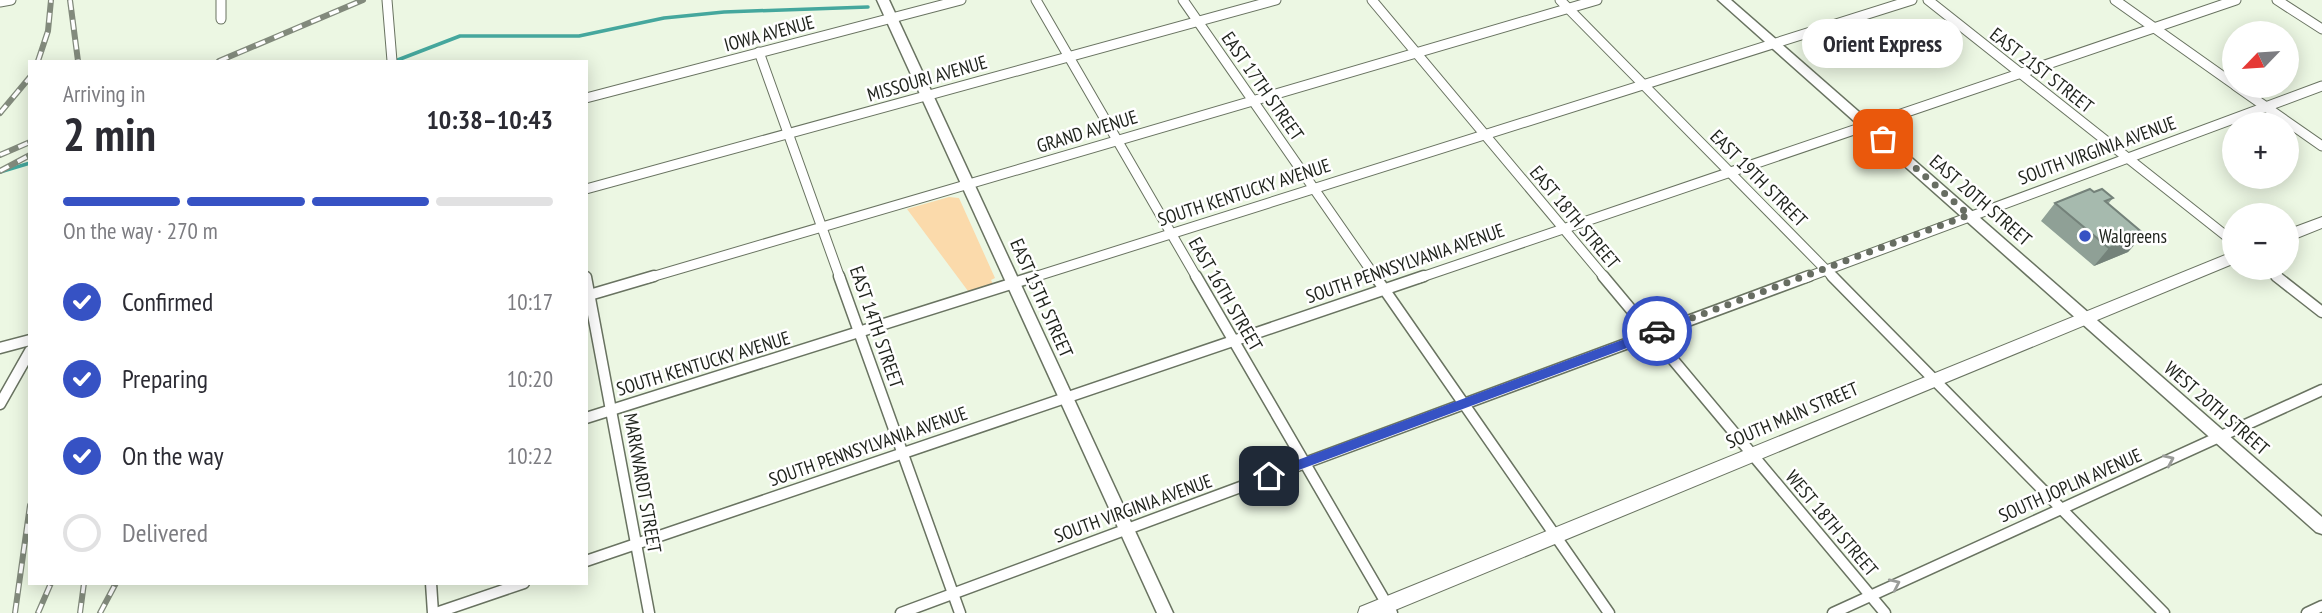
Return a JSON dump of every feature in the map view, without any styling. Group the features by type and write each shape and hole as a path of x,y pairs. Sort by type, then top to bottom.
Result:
{"main road":[{"name":"EAST 15TH STREET","path":"883,0 1165,613"},
{"name":"EAST 20TH STREET","path":"1724,0 2085,318"},
{"path":"2299,231 2322,222"},
{"name":"SOUTH MAIN STREET","path":"1367,613 1389,609 1555,536 2222,262"},
{"name":"WEST 20TH STREET","path":"2085,318 2322,527"}],"street":[{"path":"0,2 11,0"},
{"path":"221,0 221,19"},
{"path":"387,0 392,60"},
{"name":"IOWA AVENUE","path":"588,97 961,0"},
{"name":"EAST 16TH STREET","path":"1036,0 1389,609"},
{"name":"EAST 17TH STREET","path":"1183,0 1609,613"},
{"name":"MISSOURI AVENUE","path":"588,188 1276,0"},
{"name":"EAST 18TH STREET","path":"1372,0 1752,455"},
{"name":"EAST 19TH STREET","path":"1560,0 2164,613"},
{"name":"GRAND AVENUE","path":"588,295 1597,0"},
{"name":"SOUTH KENTUCKY AVENUE","path":"588,417 1912,0"},
{"name":"EAST 21ST STREET","path":"1928,0 2222,233"},
{"path":"2115,0 2222,75"},
{"name":"SOUTH PENNSYLVANIA AVENUE","path":"588,560 2236,0"},
{"path":"2277,0 2322,29"},
{"name":"EAST 14TH STREET","path":"759,52 960,613"},
{"name":"SOUTH VIRGINIA AVENUE","path":"901,613 2322,86"},
{"path":"2255,98 2322,146"},
{"path":"2281,280 2322,312"},
{"name":"MARKWARDT STREET","path":"588,295 649,613"},
{"path":"0,348 28,341"},
{"path":"0,404 28,355"},
{"name":"SOUTH JOPLIN AVENUE","path":"1833,613 2322,390"},
{"name":"WEST 18TH STREET","path":"1752,455 1885,613"},
{"path":"430,585 435,613 518,585"},
{"path":"2308,613 2322,606"}],"shaded area":[{"path":"949,197 959,198 995,278 991,280 993,284 968,291 907,209"}],"building":[{"path":"2090,189 2094,192 2102,189 2113,198 2105,201 2144,234 2109,248 2055,203"}],"waterway":[{"path":"398,60 460,36 579,36 664,18 724,12 868,7"},
{"path":"0,172 28,164"}],"railway":[{"path":"38,60 48,31 51,0"},
{"path":"70,0 78,60"},
{"path":"221,60 363,0"},
{"path":"0,113 28,79"},
{"path":"0,155 28,143"},
{"path":"0,171 28,156"},
{"path":"15,613 28,519"},
{"path":"38,613 50,585"},
{"path":"80,613 84,585"},
{"path":"100,613 115,585"}],"way so far":[{"path":"1657,331 1969,215 1883,139"}],"place":[{"name":"Orient Express","path":"1883,139"},
{"name":"Walgreens","path":"2085,236"}],"route":[{"path":"1269,476 1657,331"}]}
